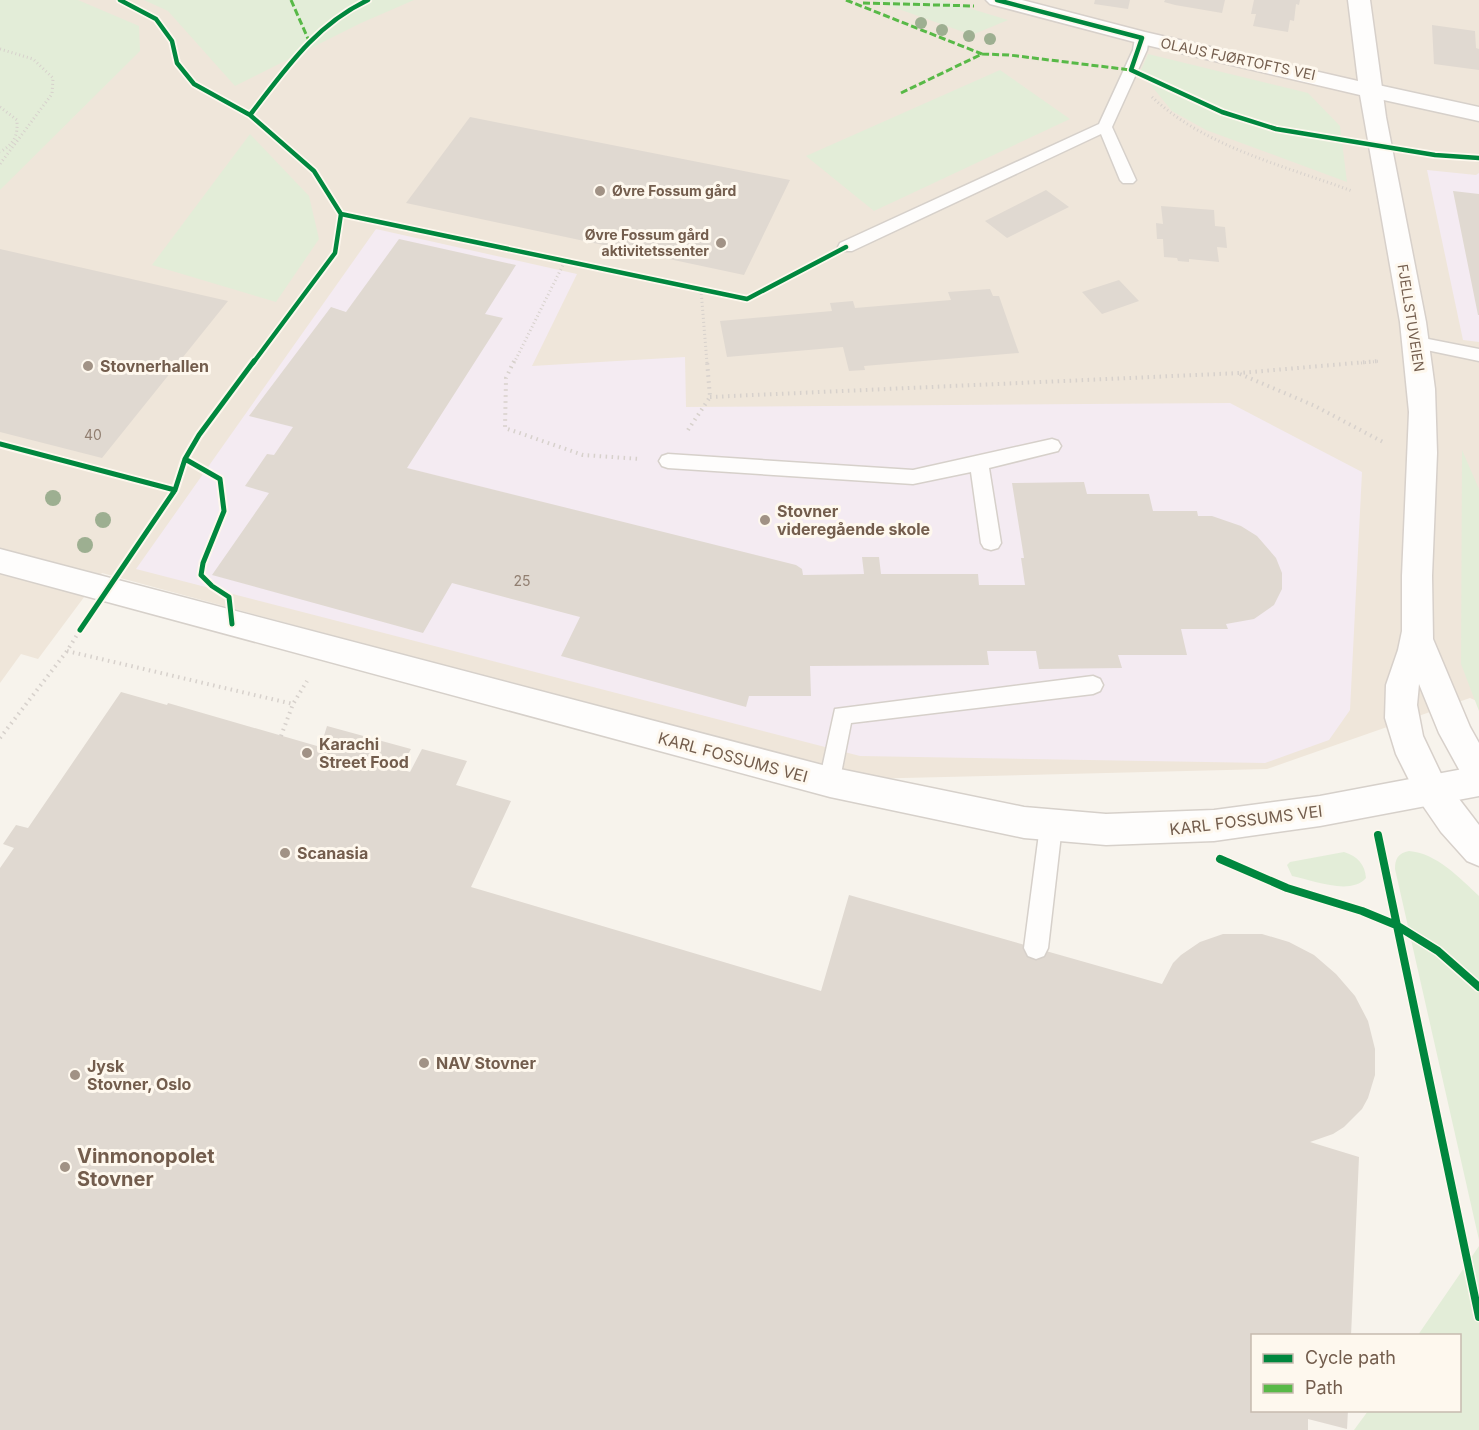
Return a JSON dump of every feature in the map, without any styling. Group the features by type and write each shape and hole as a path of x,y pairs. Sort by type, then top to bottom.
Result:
{"street":[{"name":"OLAUS FJØRTOFTS VEI","path":"997,0 1142,38 1479,114"},
{"name":"FJELLSTUVEIEN","path":"1359,0 1369,90 1418,343 1423,458 1416,580 1417,639 1401,686 1401,710 1409,744 1420,769 1449,814 1479,850"},
{"name":"KARL FOSSUMS VEI","path":"0,561 326,650 830,782 953,809 1051,826 1121,829 1209,827 1293,817 1479,781"},
{"name":"FJELLSTUVEIEN","path":"1417,639 1456,733 1479,774"}],"lane":[{"path":"846,247 1105,127 1131,70 1142,38"},
{"path":"1105,127 1128,180"},
{"path":"1418,343 1479,355"},
{"path":"668,461 913,477 1052,446"},
{"path":"979,464 992,543"},
{"path":"830,782 842,715 1093,685"},
{"path":"1036,948 1051,826"}],"path":[{"path":"0,49 33,59 53,78 52,94 0,164"},
{"path":"1131,70 1248,122 1334,138"},
{"path":"1131,70 1158,103 1188,127 1207,137 1359,194"},
{"path":"0,107 16,120 18,134 9,147 0,152"},
{"path":"1435,155 1479,158"},
{"path":"554,258 577,263"},
{"path":"565,261 506,378 505,428 583,455 668,461 710,397 701,290"},
{"path":"690,287 713,292"},
{"path":"710,397 1240,374 1384,361"},
{"path":"1240,374 1315,406 1383,442"},
{"path":"0,738 67,651 86,621"},
{"path":"281,736 293,704 326,650"},
{"path":"67,651 293,704"}],"shaded area":[{"path":"0,0 1479,0 1479,702 1470,698 1267,769 861,779 102,573 38,659 21,654 0,683"},
{"path":"1427,170 1476,175 1479,173 1479,342 1463,340"},
{"name":"Stovner videregående skole","path":"376,229 577,274 532,366 685,357 686,407 1230,403 1362,472 1350,710 1329,740 1265,763 860,756 136,569"}],"green space":[{"path":"0,0 78,0 139,26 140,51 0,190"},
{"path":"144,0 414,0 361,23 235,86 168,11"},
{"path":"873,0 942,0 1008,20 972,35"},
{"path":"1148,54 1308,93 1340,126 1347,182 1206,130 1172,111 1140,72"},
{"path":"1000,70 1070,119 874,211 806,156"},
{"path":"250,134 309,196 319,239 276,302 152,265"},
{"path":"1462,450 1479,489 1479,711 1461,664"},
{"path":"1409,851 1438,861 1479,896 1479,1240 1395,869 1398,857"},
{"path":"1344,852 1356,858 1362,865 1366,878 1351,886 1331,885 1292,876 1287,865 1290,862"},
{"path":"1479,1246 1479,1430 1354,1430 1367,1412 1461,1412 1461,1334 1419,1334"}],"building":[{"path":"1095,0 1130,0 1128,9 1094,4"},
{"path":"1165,0 1225,0 1222,13 1175,5 1164,2"},
{"path":"1254,0 1300,0 1299,5 1296,4 1294,21 1290,20 1288,32 1253,26 1256,14 1251,14"},
{"path":"1432,25 1475,31 1476,48 1479,49 1479,70 1434,64"},
{"name":"Øvre Fossum gård","path":"470,117 790,180 744,275 406,203"},
{"path":"1046,190 1069,207 1007,238 985,221"},
{"path":"1453,191 1479,194 1479,315 1478,315"},
{"path":"1161,206 1214,210 1215,226 1225,227 1227,248 1217,247 1219,262 1189,259 1189,262 1178,261 1177,258 1164,257 1163,239 1157,239 1156,223 1163,224"},
{"path":"399,239 516,265 485,314 503,318 407,468 796,565 802,569 803,575 864,574 862,557 879,557 881,574 978,574 979,585 1025,585 1021,558 1024,558 1012,483 1084,482 1087,494 1149,494 1153,511 1197,511 1198,516 1212,516 1241,526 1257,536 1276,558 1282,573 1282,589 1274,605 1254,619 1226,624 1228,629 1181,629 1187,655 1118,655 1122,668 1039,669 1036,651 987,651 989,665 810,666 811,696 749,696 746,707 561,656 580,617 452,583 423,633 212,575 269,493 245,486 267,454 274,455 293,427 249,416 331,307 346,312"},
{"name":"Stovnerhallen","path":"0,249 228,301 102,458 0,432"},
{"path":"1119,280 1139,301 1102,314 1082,292"},
{"path":"990,289 993,296 999,296 1019,353 864,366 865,370 849,371 843,347 727,357 720,321 832,311 830,303 853,301 855,308 951,300 948,292"},
{"path":"121,692 167,705 168,703 317,746 323,739 327,726 411,749 400,769 410,772 422,749 467,761 456,785 511,801 471,887 821,991 849,895 1162,984 1173,963 1181,955 1200,942 1223,934 1262,934 1289,942 1314,955 1336,974 1355,996 1368,1021 1375,1049 1375,1075 1362,1109 1344,1127 1333,1134 1310,1142 1359,1157 1351,1334 1251,1334 1251,1412 1348,1412 1347,1429 1308,1419 1308,1430 0,1430 0,868 14,848 3,844 16,825 28,828"}],"marked path":[{"path":"291,0 309,41"},
{"path":"846,0 982,54"},
{"path":"863,3 974,6"},
{"path":"901,93 982,54 1009,55 1131,70"}],"cycle path":[{"path":"80,630 175,490 185,459 199,435 335,253 341,214 314,171 250,115 194,84 177,63 172,41 156,19 120,0"},
{"path":"250,115 302,49 317,34 332,20 368,0"},
{"path":"997,0 1142,38 1131,70 1222,112 1276,129 1435,155 1479,158"},
{"path":"341,214 747,299 846,247"},
{"path":"0,444 175,490"},
{"path":"185,459 220,479 224,511 203,563 201,575 212,586 229,597 232,624"},
{"path":"1378,835 1479,1317"},
{"path":"1220,859 1287,888 1362,911 1396,925 1438,951 1479,987"}],"place":[{"name":"Øvre Fossum gård","path":"600,191"},
{"name":"Øvre Fossum gård aktivitetssenter","path":"721,243"},
{"name":"Stovnerhallen","path":"88,366"},
{"name":"Stovner videregående skole","path":"765,520"},
{"name":"Karachi Street Food","path":"307,753"},
{"name":"Scanasia","path":"285,853"},
{"name":"NAV Stovner","path":"424,1063"},
{"name":"Jysk Stovner, Oslo","path":"75,1075"},
{"name":"Vinmonopolet Stovner","path":"65,1167"}]}
